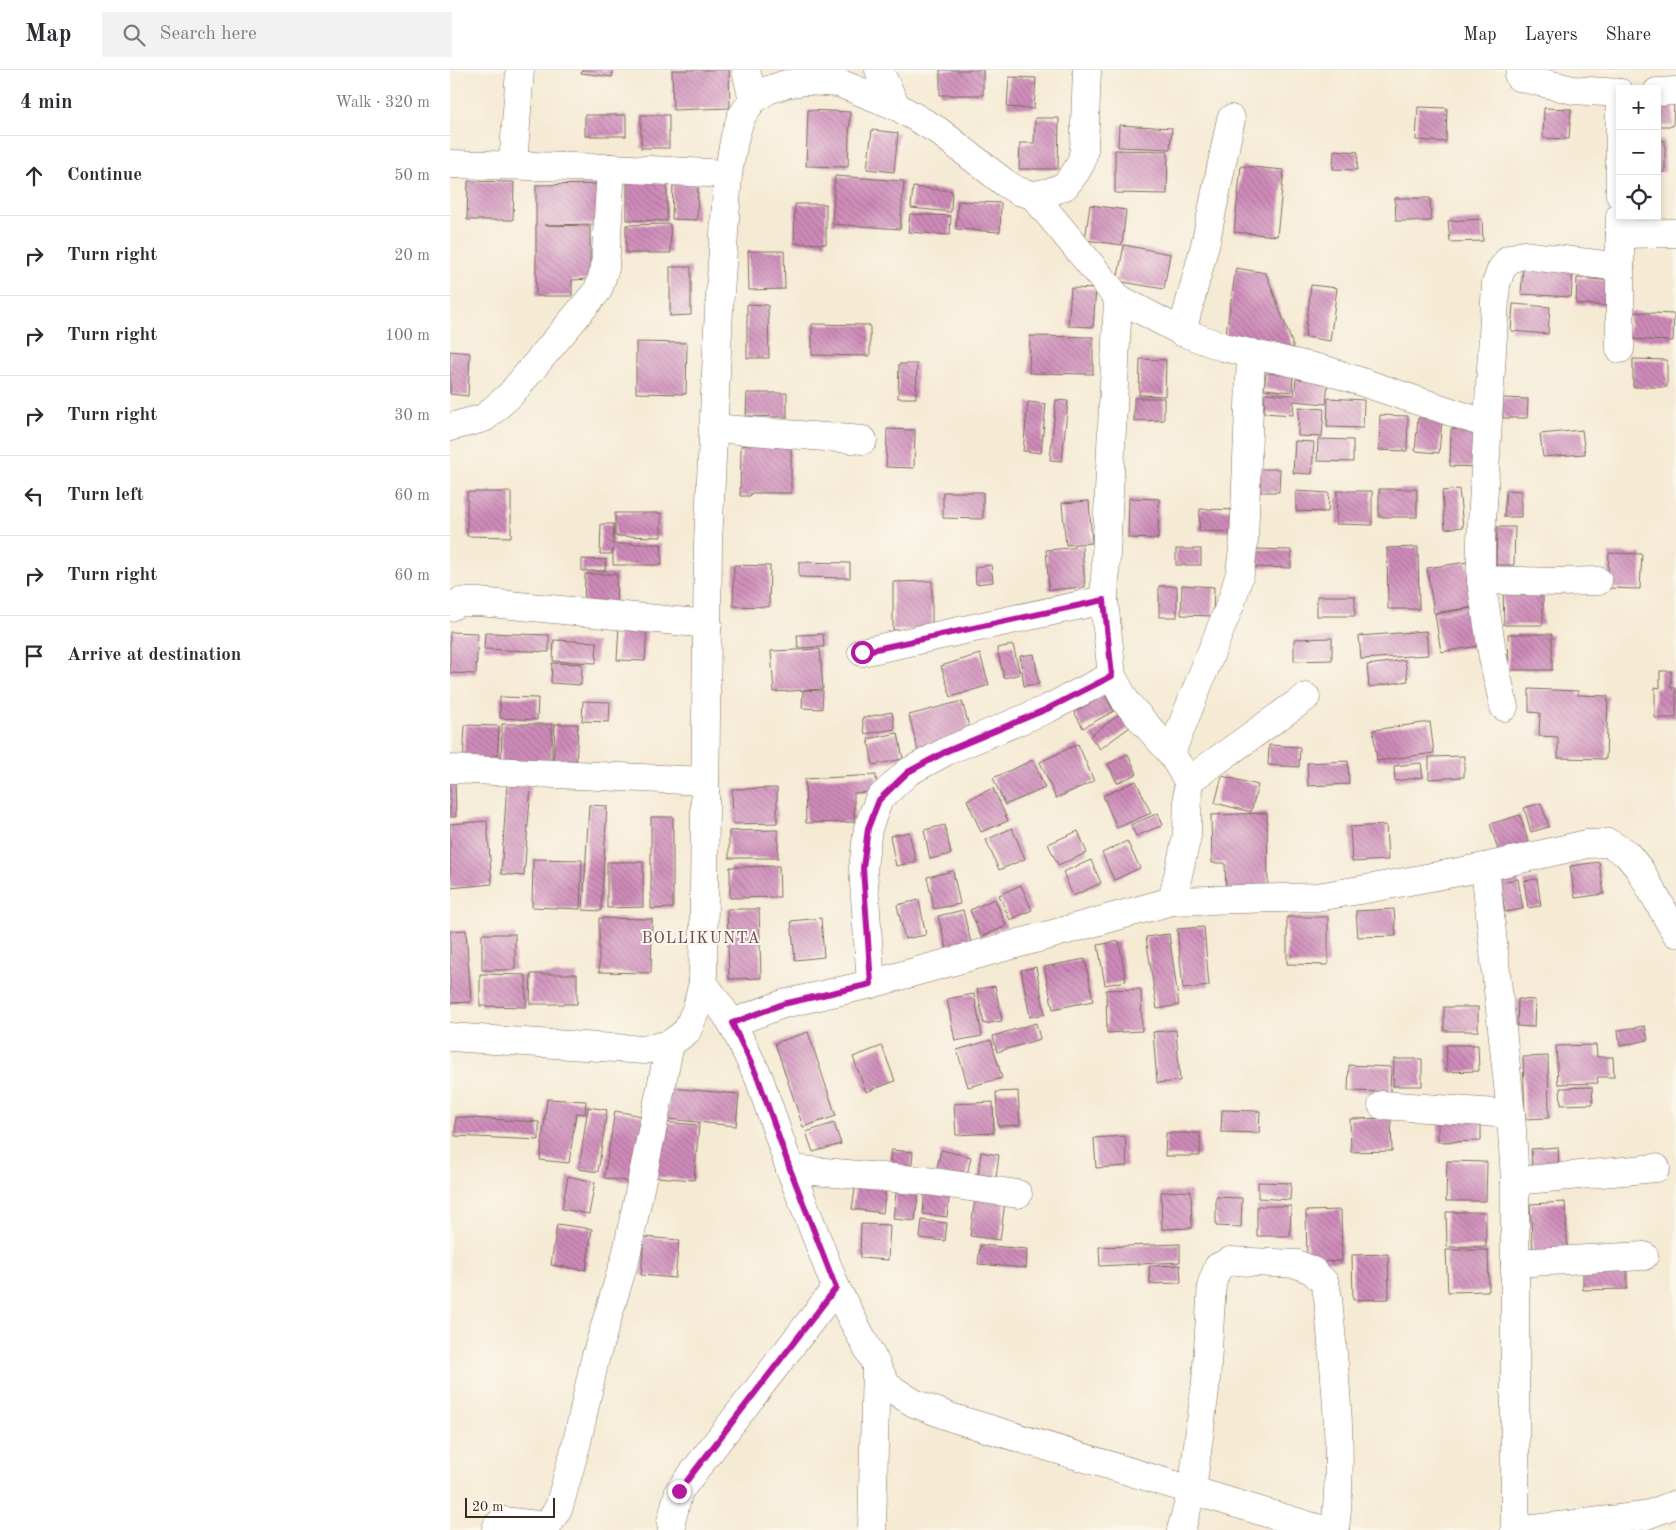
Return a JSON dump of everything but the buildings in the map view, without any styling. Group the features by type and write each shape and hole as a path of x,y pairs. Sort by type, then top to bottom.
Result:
{"street":[{"path":"513,165 520,70"},
{"path":"746,70 753,100"},
{"path":"879,70 896,106"},
{"path":"450,1037 644,1050 670,1044 687,1031 697,1007 703,982 708,543 718,309 728,174 734,136 741,117 753,100 768,90 786,84 806,81 839,84 896,106 937,130 1005,183 1018,191 1032,195 1050,192 1065,186 1081,163 1084,150 1087,70"},
{"path":"1516,72 1573,90 1620,93 1620,175"},
{"path":"1661,92 1676,91"},
{"path":"1182,332 1206,245 1231,119"},
{"path":"450,164 611,168 728,174"},
{"path":"450,428 484,418 510,395 598,290 605,268 611,168"},
{"path":"1032,195 1118,298 1182,332 1223,347 1326,370 1487,424"},
{"path":"1620,349 1620,225 1676,233"},
{"path":"1504,707 1493,658 1481,580 1481,540 1496,284 1501,270 1509,259 1523,255 1620,267"},
{"path":"1118,298 1104,600 1112,676 1126,702 1171,753 1188,781 1187,836 1172,902"},
{"path":"1171,753 1232,600 1240,573 1244,540 1251,353"},
{"path":"713,428 863,440"},
{"path":"1481,580 1598,581"},
{"path":"862,652 1104,600"},
{"path":"450,607 460,602 479,602 708,624"},
{"path":"871,984 863,868 868,828 879,800 908,772 939,755 1047,709 1112,676"},
{"path":"1188,781 1306,697"},
{"path":"450,769 705,780"},
{"path":"732,1023 783,1004 871,984 1172,902 1316,896 1372,888 1485,867 1588,844 1610,843 1627,854 1640,870 1676,933"},
{"path":"1485,867 1511,1114 1515,1181 1515,1530"},
{"path":"703,982 732,1023 758,1078 790,1169 836,1288 887,1386 922,1406 953,1418 1323,1530"},
{"path":"496,1530 497,1526 504,1521 538,1525 545,1524 551,1520 559,1507 577,1442 596,1359 626,1256 670,1044"},
{"path":"1382,1105 1511,1114"},
{"path":"1515,1181 1656,1168"},
{"path":"790,1169 927,1181 1018,1194"},
{"path":"1516,1263 1644,1256"},
{"path":"1182,1530 1192,1491 1206,1382 1212,1283 1218,1267 1230,1261 1297,1264 1313,1271 1324,1282 1328,1298 1339,1435 1340,1478 1335,1530"},
{"path":"672,1530 671,1522 679,1491 836,1288"},
{"path":"872,1530 876,1364"},
{"path":"1525,1530 1644,1516 1676,1504"}],"district":[{"name":"BOLLIKUNTA","path":"701,939"}],"route":[{"path":"679,1491 836,1288 790,1169 758,1078 732,1023 783,1004 871,984 863,868 868,828 879,800 908,772 947,751 1047,709 1112,676 1104,600 862,652"}]}
